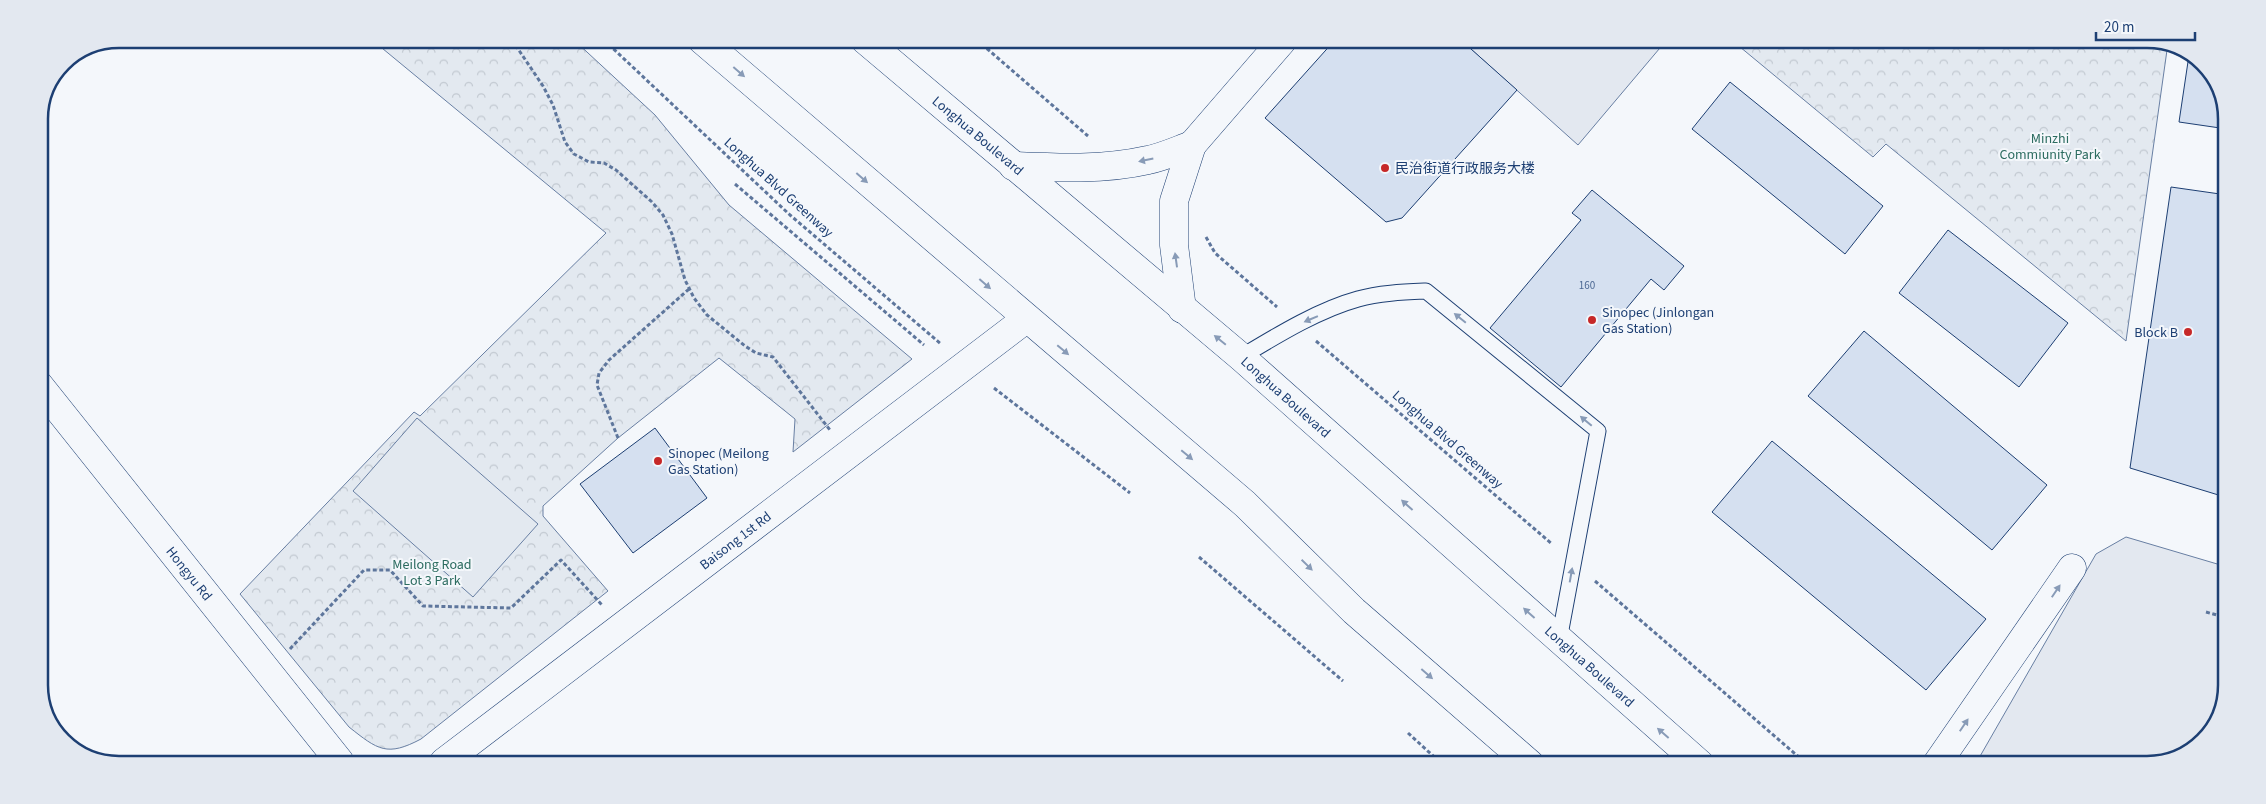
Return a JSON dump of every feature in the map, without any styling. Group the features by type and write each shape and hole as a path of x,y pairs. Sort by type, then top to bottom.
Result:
{"main road":[{"path":"710,47 1026,319 1245,504 1354,611 1521,756"},
{"name":"Longhua Boulevard","path":"873,47 1241,357 1691,756"},
{"path":"1182,309 1174,246 1174,201 1192,145 1277,47"},
{"path":"1013,166 1074,169 1149,160 1192,145"},
{"name":"Baisong 1st Rd","path":"452,756 1026,319"},
{"name":"Hongyu Rd","path":"47,396 335,756"},
{"path":"1942,756 2072,568"}],"lane":[{"path":"1241,357 1290,327 1358,299 1426,291 1598,431 1559,640"}],"path":[{"path":"517,47 543,86 553,105 565,142 574,154 589,162 604,163 616,170 652,202 663,215 672,234 689,289 707,315 745,346 756,353 773,357 834,435"},
{"name":"Longhua Blvd Greenway","path":"611,47 790,215 943,346"},
{"path":"985,47 1088,137"},
{"path":"735,184 924,345"},
{"path":"1204,233 1215,253 1275,305"},
{"path":"618,438 597,386 599,373 609,360 689,289"},
{"name":"Longhua Blvd Greenway","path":"1328,351 1552,544"},
{"path":"994,388 1130,493"},
{"path":"1199,557 1343,681"},
{"path":"290,650 364,570 390,570 424,606 511,608 561,560 605,608"},
{"path":"1598,583 1799,756"},
{"path":"2206,612 2218,615"},
{"path":"1408,733 1433,756"}],"green space":[{"name":"Meilong Road Lot 3 Park","path":"381,47 582,47 655,115 729,205 912,359 793,452 795,419 719,358 618,438 543,506 543,516 608,591 421,739 399,748 391,749 376,746 349,727 240,594 414,412 420,416 606,233"},
{"name":"Minzhi Commiunity Park","path":"1740,47 2148,47 2167,50 2126,341 1886,144 1873,157"},
{"path":"417,418 538,524 473,597 353,491"}],"shaded area":[{"path":"1469,47 1661,47 1578,145"},
{"path":"2126,537 2218,564 2218,695 2209,721 2204,729 2187,745 2175,751 2157,756 1980,756 2096,554"}],"building":[{"name":"民治街道行政服务大楼","path":"1329,47 1469,47 1517,90 1402,218 1386,222 1265,118"},
{"path":"2188,60 2204,75 2213,91 2218,114 2218,128 2179,122"},
{"path":"1730,82 1883,206 1845,254 1692,129"},
{"name":"Block B","path":"2171,187 2218,194 2218,495 2130,468"},
{"path":"1592,190 1684,266 1664,290 1651,279 1561,387 1490,328 1581,220 1572,213"},
{"path":"1948,230 2068,323 2019,387 1899,293"},
{"path":"1864,331 2047,485 1992,550 1808,396"},
{"path":"655,428 707,498 633,553 580,484"},
{"path":"1772,441 1986,619 1926,690 1712,512"}],"place":[{"name":"民治街道行政服务大楼","path":"1385,168"},
{"name":"Sinopec (Jinlongan Gas Station)","path":"1592,320"},
{"name":"Block B","path":"2188,332"},
{"name":"Sinopec (Meilong Gas Station)","path":"658,461"}]}
